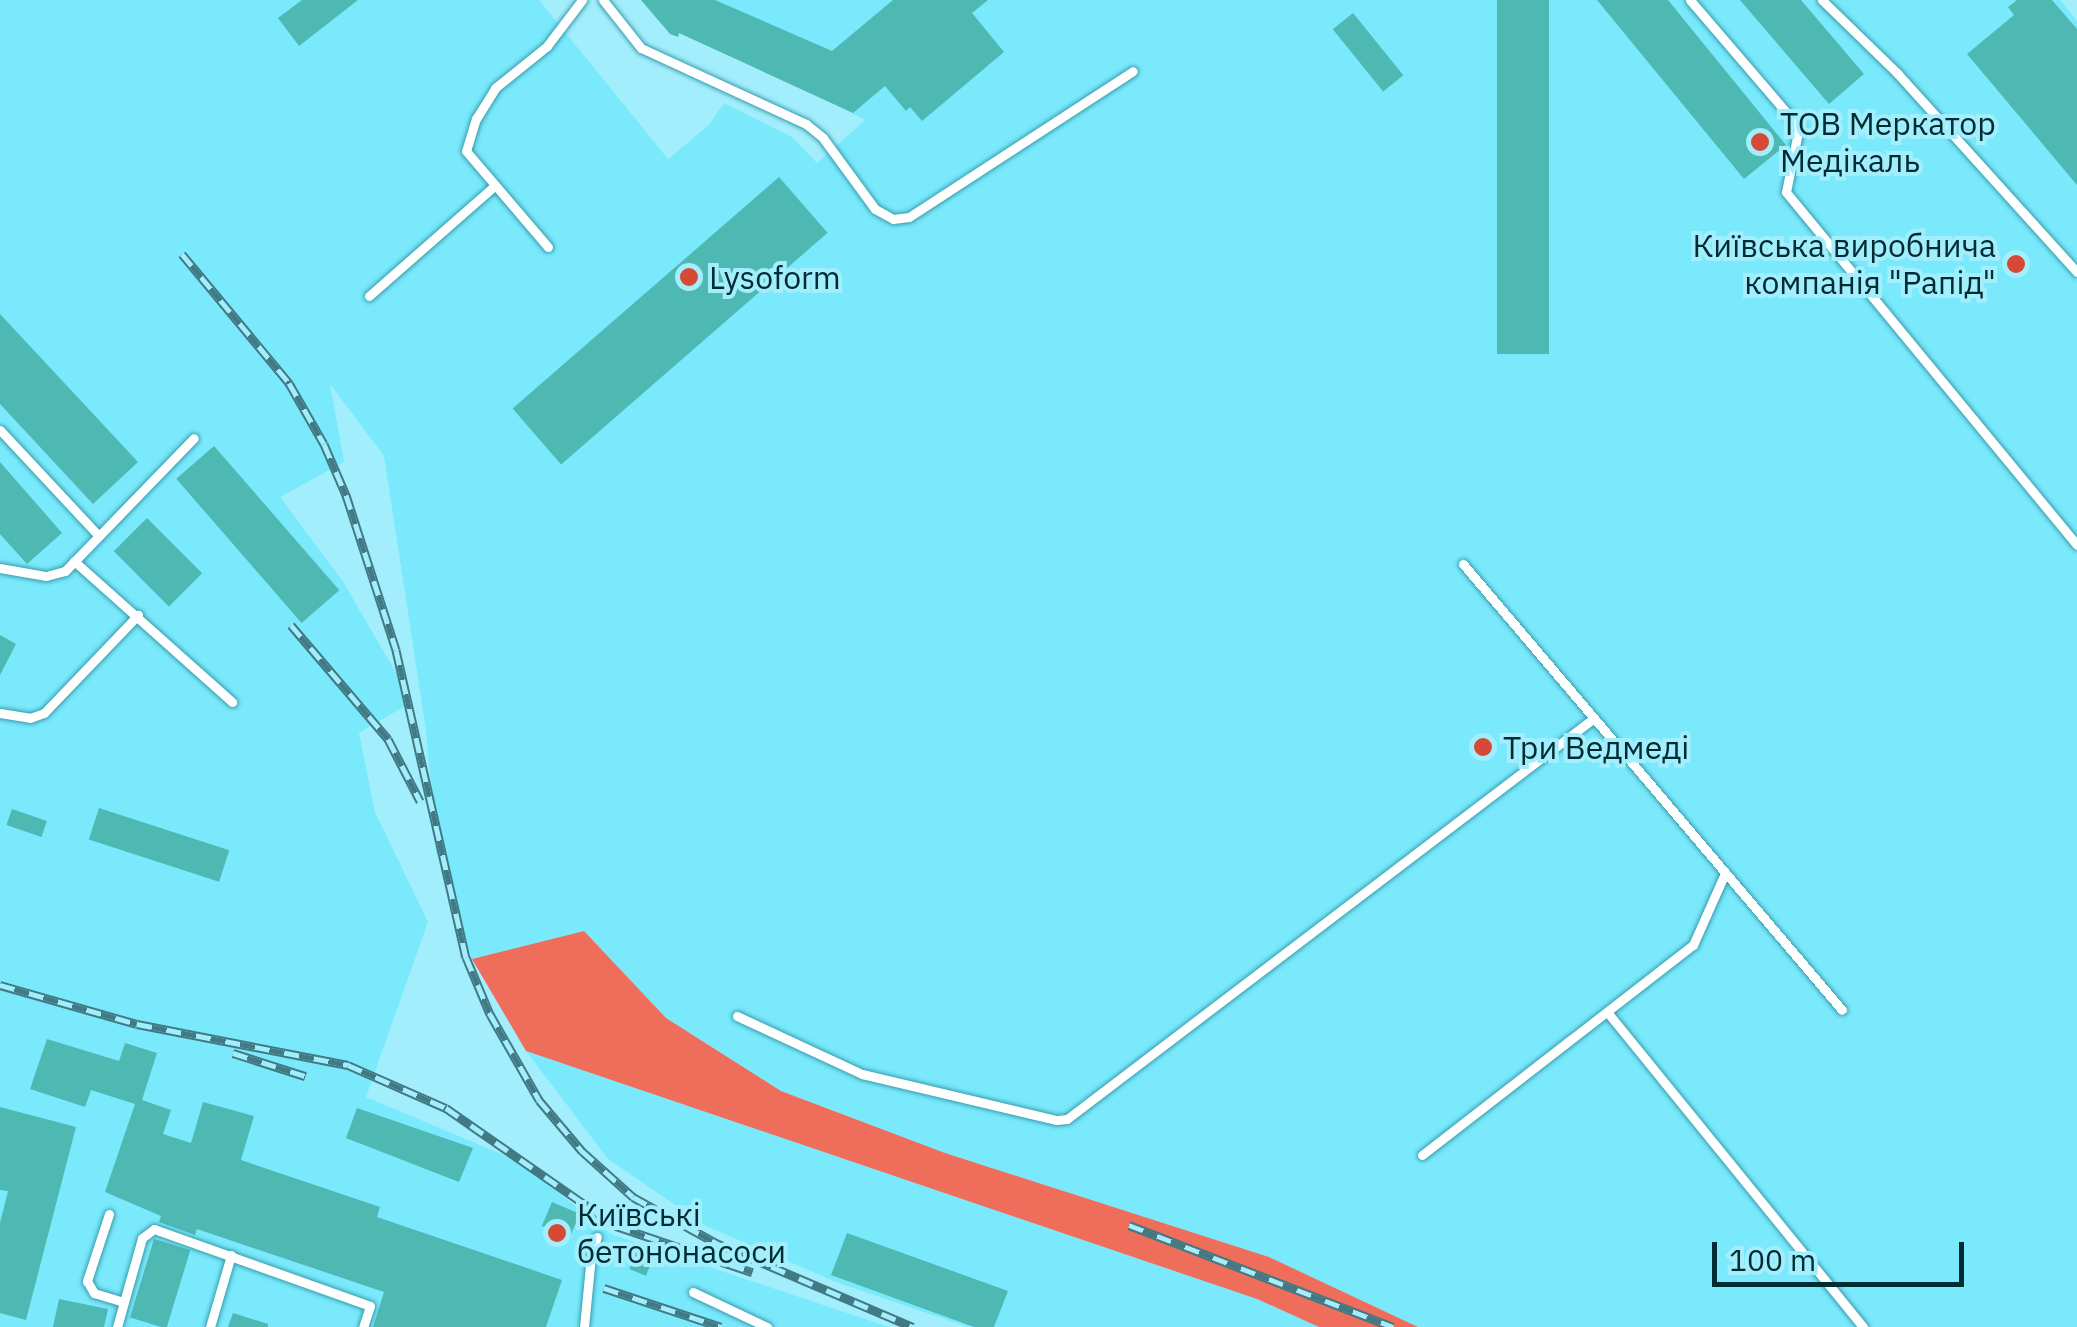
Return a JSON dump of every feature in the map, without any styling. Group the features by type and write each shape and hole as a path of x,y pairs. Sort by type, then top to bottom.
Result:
{"lane":[{"path":"548,246 466,154 476,119 495,88 547,46 582,0"},
{"path":"603,0 640,48 806,124 823,138 875,209 893,219 909,218 1133,71"},
{"path":"1690,0 1799,127 1786,192 2077,545"},
{"path":"1822,0 1898,74 2077,272"},
{"path":"368,296 494,186"},
{"path":"0,430 99,536"},
{"path":"0,568 56,575 194,438"},
{"path":"74,561 138,614 232,702"},
{"path":"1463,564 1842,1010"},
{"path":"0,713 30,718 44,713 138,614"},
{"path":"737,1016 862,1074 1057,1120 1067,1119 1594,718"},
{"path":"1422,1156 1693,946 1725,873"},
{"path":"1608,1012 1863,1327"},
{"path":"109,1214 87,1281 94,1292 124,1302"},
{"path":"117,1327 147,1231 154,1229 370,1306 363,1327"},
{"path":"584,1327 590,1255 597,1236"},
{"path":"210,1327 231,1255"},
{"path":"693,1292 767,1327"}],"shaded area":[{"path":"0,0 539,0 668,159 709,125 724,103 792,137 817,163 865,120 680,33 678,37 641,0 2060,0 2077,21 2077,1327 1418,1327 1269,1257 945,1153 781,1091 666,1018 584,931 472,959 436,852 426,730 384,456 330,384 344,462 280,497 342,580 398,676 405,706 359,733 375,812 428,922 366,1097 518,1161 611,1234 889,1327 0,1327"},
{"path":"584,931 666,1018 781,1091 945,1153 1269,1257 1418,1327 1319,1327 1257,1299 526,1051 472,959"},
{"path":"526,1051 1257,1299 1319,1327 968,1327 836,1282 706,1226 608,1159"}],"building":[{"path":"302,0 358,0 299,46 278,18"},
{"path":"641,0 715,0 832,51 893,0 988,0 972,13 1004,52 922,121 910,107 906,111 885,86 853,113 679,33 678,37 670,34"},
{"path":"1497,0 1549,0 1549,354 1497,354"},
{"path":"1597,0 1668,0 1786,145 1744,179"},
{"path":"1740,0 1801,0 1864,74 1829,104"},
{"path":"2017,0 2052,0 2077,29 2077,185 1967,54 2014,15 2008,7"},
{"path":"1353,13 1403,75 1383,92 1333,29"},
{"path":"779,177 828,233 561,464 513,409"},
{"path":"0,314 138,462 93,504 0,404"},
{"path":"214,446 339,590 302,623 176,479"},
{"path":"0,462 62,533 27,564 0,534"},
{"path":"147,518 202,573 169,606 114,551"},
{"path":"0,635 16,644 0,675"},
{"path":"99,808 229,850 219,882 89,839"},
{"path":"12,809 47,821 41,837 6,825"},
{"path":"47,1039 119,1061 125,1043 157,1053 142,1100 171,1110 163,1134 191,1143 203,1102 254,1116 241,1160 380,1207 377,1217 562,1280 546,1327 373,1327 384,1292 197,1229 195,1235 159,1222 161,1216 105,1192 135,1104 91,1090 85,1107 30,1089"},
{"path":"0,1107 76,1127 26,1320 0,1313 0,1223 8,1191 0,1190"},
{"path":"357,1108 473,1148 459,1182 346,1138"},
{"path":"552,1202 580,1214 569,1238 542,1226"},
{"path":"847,1233 1008,1291 994,1327 974,1327 831,1275"},
{"path":"154,1239 190,1250 167,1327 130,1317"},
{"path":"639,1245 656,1252 646,1276 629,1269"},
{"path":"59,1299 108,1309 104,1327 53,1327"},
{"path":"233,1313 268,1324 268,1327 228,1327"}],"railway":[{"path":"182,254 289,383 324,444 346,495 396,650 466,957 490,1014 539,1100 582,1151 633,1197 716,1243 913,1327"},
{"path":"291,625 388,739 420,801"},
{"path":"0,985 137,1024 348,1065 446,1108 616,1226 752,1272"},
{"path":"233,1053 305,1076"},
{"path":"1129,1225 1393,1327"},
{"path":"604,1288 721,1327"}],"place":[{"name":"ТОВ Меркатор Медікаль","path":"1760,142"},
{"name":"Київська виробнича компанія \"Рапід\"","path":"2016,264"},
{"name":"Lysoform","path":"689,277"},
{"name":"Три Ведмеді","path":"1483,747"},
{"name":"Київські бетононасоси","path":"557,1233"}]}
